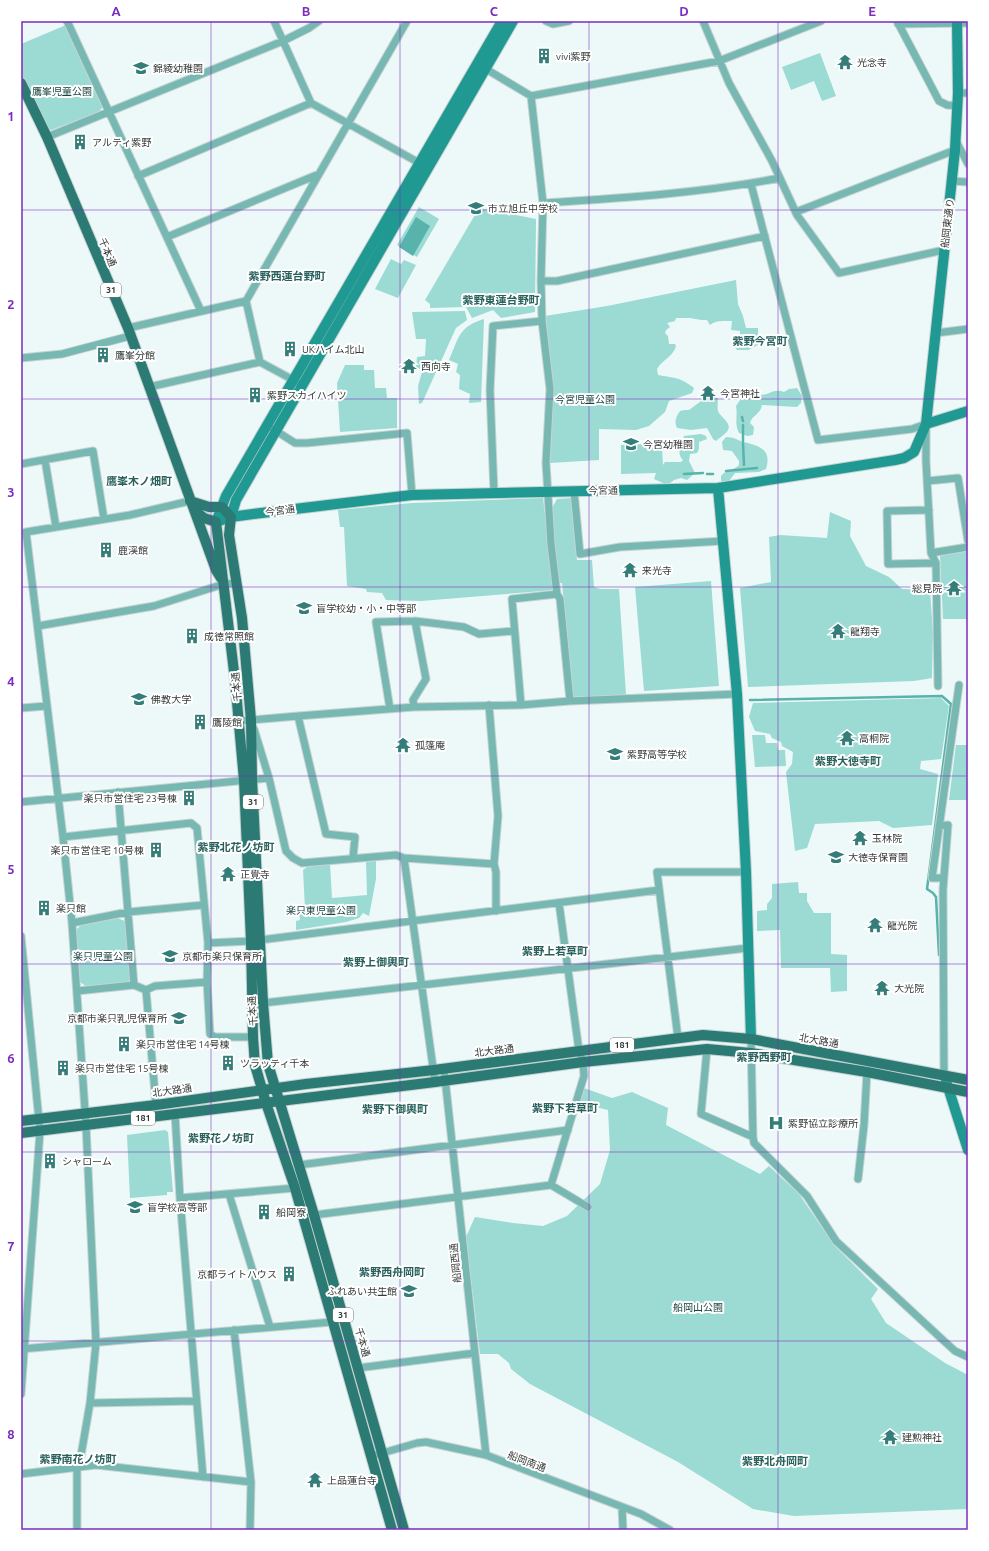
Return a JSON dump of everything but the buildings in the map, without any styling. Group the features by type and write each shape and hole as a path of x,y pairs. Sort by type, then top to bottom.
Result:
{"main road":[{"name":"千本通","path":"21,83 46,137 129,332 192,505"},
{"path":"192,505 222,507 231,517"},
{"path":"192,505 204,518 216,522"},
{"name":"31","path":"192,505 216,570 224,584"},
{"name":"千本通","path":"231,517 229,535 242,618 250,720 248,779 256,941 268,1064 274,1088 314,1215 404,1530"},
{"name":"千本通","path":"216,522 248,779"},
{"name":"千本通","path":"256,941 253,1038 255,1065 261,1090 295,1188 392,1530"},
{"name":"北大路通","path":"21,1121 85,1112 156,1105 274,1088 444,1069 703,1035 751,1039 968,1080"},
{"name":"181","path":"21,1133 435,1082 583,1062 707,1049 751,1052 867,1072 968,1092"}],"street":[{"path":"67,21 201,311"},
{"path":"274,21 311,103 424,166"},
{"path":"46,137 283,41 309,28 319,21"},
{"path":"260,362 246,301 407,21"},
{"path":"481,67 502,21"},
{"path":"231,517 236,500 272,428 298,382 481,67 513,21"},
{"path":"546,21 553,24 569,21"},
{"path":"703,21 729,83 780,178 796,212 839,273 944,250"},
{"path":"481,67 531,96 720,61 821,21"},
{"path":"958,106 947,105 939,101 897,22 968,23"},
{"name":"船岡東通り","path":"926,424 952,181 958,106 963,93 957,22"},
{"path":"531,96 542,203 542,321 550,389 546,463 547,492 551,544 557,594 560,599 570,701"},
{"path":"138,176 311,103"},
{"path":"796,212 955,145 968,164"},
{"path":"167,237 319,174"},
{"path":"542,203 640,197 751,184 780,178"},
{"path":"952,181 968,182"},
{"path":"751,184 818,440 912,429 968,411"},
{"path":"541,280 557,281 765,236"},
{"path":"21,358 62,354 129,332 201,311 246,301"},
{"path":"494,492 490,390 493,326 542,321"},
{"path":"936,333 968,329"},
{"path":"149,387 260,362 298,382"},
{"path":"926,424 927,481 931,553 936,563 938,686"},
{"name":"今宮通","path":"216,522 231,517 412,495 718,488 904,458 914,452 926,424"},
{"path":"272,428 295,443 407,433 412,495"},
{"path":"216,522 226,496 272,428"},
{"path":"21,464 93,451 104,519"},
{"path":"45,460 56,527"},
{"path":"927,481 958,478 968,542"},
{"path":"718,488 738,694 746,872 754,1143 808,1196 836,1241 944,1342 955,1351 968,1356"},
{"path":"574,491 580,554 620,547 723,541"},
{"path":"77,1530 78,1467 90,1403 96,1342 86,1124 72,923 26,532 192,505"},
{"path":"929,510 887,511 888,564 936,563"},
{"path":"931,553 968,547"},
{"path":"38,626 154,606 224,584 237,583"},
{"path":"521,705 512,599 557,594"},
{"path":"390,709 376,622 415,621 464,627 478,634 514,631"},
{"path":"414,707 413,700 426,679 415,621"},
{"path":"235,680 247,679"},
{"path":"944,878 932,878 938,826 959,685"},
{"path":"240,720 414,707 521,705 570,701 738,694"},
{"path":"21,708 47,706"},
{"path":"489,706 498,816 494,864 496,872 496,911"},
{"path":"298,716 326,834 355,837 353,858"},
{"path":"250,720 270,778 286,851 293,858 302,863 396,855 404,858 494,864"},
{"path":"21,802 270,778"},
{"path":"118,792 134,985"},
{"path":"63,837 191,823 197,828 203,905 208,943 207,982 210,1034 215,1037 253,1038"},
{"path":"938,826 948,825 944,878 944,1075 968,1150"},
{"path":"936,845 947,845"},
{"path":"404,858 435,1082"},
{"path":"678,1038 657,872 746,872"},
{"path":"208,943 256,941 659,890"},
{"path":"551,1185 584,1076 583,1062 579,1051 559,903"},
{"path":"72,923 128,912 203,905"},
{"path":"21,936 40,1131 22,1349 21,1394"},
{"path":"263,1003 748,948"},
{"path":"77,991 134,985 146,990 155,986 207,982"},
{"path":"146,990 156,1105"},
{"path":"21,1004 29,1010"},
{"path":"707,1049 701,1114 753,1137"},
{"name":"船岡西通","path":"444,1069 486,1456"},
{"path":"858,1179 864,1125 867,1072"},
{"path":"175,1114 180,1198 203,1477"},
{"path":"299,1165 568,1130"},
{"path":"314,1215 551,1185 588,1207"},
{"path":"180,1198 295,1188"},
{"path":"229,1194 270,1327"},
{"path":"22,1349 332,1322 343,1315"},
{"path":"234,1330 251,1482 250,1530"},
{"path":"358,1368 475,1353"},
{"path":"90,1403 196,1401"},
{"name":"船岡南通","path":"372,1456 417,1443 426,1442 486,1456 622,1506 641,1514 670,1530"},
{"path":"21,1474 96,1465 251,1482"},
{"path":"622,1506 623,1530"}],"green space":[{"name":"鷹峯児童公園","path":"66,25 104,105 99,112 51,130 45,128 21,77 21,44"},
{"path":"820,53 836,96 822,101 814,81 791,90 782,67"},
{"path":"419,207 439,219 417,257 397,245"},
{"path":"479,208 536,219 535,312 501,318 493,310 472,318 466,307 430,308 430,304 425,300"},
{"path":"391,259 401,264 404,260 416,265 398,298 375,289"},
{"name":"今宮児童公園","path":"736,280 738,304 746,328 758,328 758,345 748,350 737,350 734,343 740,339 740,331 731,330 732,321 717,322 710,325 707,320 676,318 675,321 667,323 670,327 665,333 668,336 669,344 675,344 676,346 673,353 657,369 658,375 677,378 685,382 694,388 692,393 669,401 665,412 649,426 636,430 599,429 599,460 550,463 553,387 545,316 607,306"},
{"path":"465,311 467,320 456,328 422,403 419,404 418,386 422,372 416,368 417,357 425,356 426,339 416,339 412,312"},
{"path":"484,319 481,402 469,403 470,394 459,389 460,375 456,372 458,364 449,360 460,334 475,322"},
{"path":"345,365 364,365 364,370 374,370 375,388 386,388 387,398 397,398 397,428 340,432 337,383"},
{"path":"797,388 802,396 801,403 797,407 762,405 750,423 754,427 753,435 747,436 739,433 737,426 736,406 752,389 761,395 775,391 784,392 789,389"},
{"path":"708,396 718,398 718,411 729,427 727,431 716,441 713,439 707,428 691,430 677,428 676,423 680,411 689,410"},
{"path":"701,434 706,436 707,439 699,442 699,449 697,453 690,454 689,461 695,473 687,480 681,478 665,484 654,479 656,473 621,474 621,445 648,444 649,448 662,448 663,465 665,462 681,462 683,460 679,451 684,436"},
{"path":"726,437 760,447 766,453 766,469 759,472 735,473 729,481 721,481 721,476 723,474 738,467 739,465 739,461 732,451 723,450 722,442"},
{"path":"543,498 554,590 421,601 386,600 382,593 367,592 366,589 347,586 344,527 340,527 338,510 412,503"},
{"path":"571,498 577,560 592,560 594,587 600,589 619,589 626,695 573,697 562,583 557,583 552,508 557,499"},
{"name":"龍翔寺","path":"830,512 851,521 850,536 866,566 889,577 902,589 930,590 933,633 932,678 914,681 748,687 740,588 771,582 769,537 780,535 827,538"},
{"name":"総見院","path":"968,550 968,619 943,619 940,556"},
{"path":"711,581 719,686 644,691 635,587"},
{"name":"高桐院","path":"941,698 949,706 941,759 921,761 920,769 938,774 932,825 893,828 879,821 815,824 807,848 795,851 786,772 792,764 793,752 782,746 781,742 772,738 770,734 755,731 749,717 753,703"},
{"path":"752,735 765,735 766,743 777,743 778,750 785,750 786,766 755,767"},
{"path":"956,745 968,745 968,800 949,800"},
{"name":"楽只東児童公園","path":"376,861 376,879 369,916 363,913 359,918 346,922 296,930 296,921 300,920 299,910 305,909 303,870 307,867 330,864 332,898 367,895 366,862"},
{"path":"798,882 799,893 807,893 807,901 814,913 831,913 831,954 847,955 847,991 831,992 830,968 781,968 780,930 757,931 757,911 767,910 767,904 772,898 772,884"},
{"name":"楽只児童公園","path":"117,918 125,921 131,981 126,984 87,987 80,982 76,930 82,924"},
{"name":"船岡山公園","path":"584,1088 612,1098 632,1092 668,1108 666,1125 760,1174 769,1166 799,1194 834,1245 878,1289 871,1299 886,1323 945,1363 968,1375 968,1509 794,1516 753,1509 678,1462 530,1384 511,1369 509,1363 498,1354 480,1354 466,1237 475,1217 543,1226 567,1216 600,1184 610,1150 608,1110 579,1103"},
{"path":"165,1130 168,1132 173,1192 167,1192 167,1195 130,1198 127,1135"}],"shaded area":[{"path":"416,217 430,226 413,256 399,247"}],"waterway":[{"path":"742,417 743,421"},
{"path":"743,425 743,441"},
{"path":"743,443 744,465"},
{"path":"726,471 757,468"},
{"path":"684,474 703,473"},
{"path":"707,474 713,474"},
{"path":"750,700 942,696 951,704 927,889 936,897 939,955"}],"place":[{"name":"vivi紫野","path":"544,56"},
{"name":"光念寺","path":"845,62"},
{"name":"錦綾幼稚園","path":"141,68"},
{"name":"アルティ紫野","path":"80,142"},
{"name":"市立旭丘中学校","path":"476,208"},
{"name":"UKハイム北山","path":"290,349"},
{"name":"鷹峯分館","path":"103,355"},
{"name":"西向寺","path":"409,366"},
{"name":"今宮神社","path":"708,393"},
{"name":"紫野スカイハイツ","path":"255,395"},
{"name":"今宮幼稚園","path":"631,444"},
{"name":"鹿渓館","path":"106,550"},
{"name":"来光寺","path":"630,570"},
{"name":"総見院","path":"954,588"},
{"name":"盲学校幼・小・中等部","path":"304,608"},
{"name":"龍翔寺","path":"838,631"},
{"name":"成徳常照館","path":"192,636"},
{"name":"佛教大学","path":"139,699"},
{"name":"鷹陵館","path":"200,722"},
{"name":"高桐院","path":"847,738"},
{"name":"孤篷庵","path":"403,745"},
{"name":"紫野高等学校","path":"615,754"},
{"name":"楽只市営住宅 23号棟","path":"189,798"},
{"name":"玉林院","path":"860,838"},
{"name":"楽只市営住宅 10号棟","path":"156,850"},
{"name":"大徳寺保育園","path":"836,857"},
{"name":"正覺寺","path":"228,874"},
{"name":"楽只館","path":"44,908"},
{"name":"龍光院","path":"875,925"},
{"name":"京都市楽只保育所","path":"170,956"},
{"name":"大光院","path":"882,988"},
{"name":"京都市楽只乳児保育所","path":"179,1018"},
{"name":"楽只市営住宅 14号棟","path":"124,1044"},
{"name":"ツラッティ千本","path":"228,1063"},
{"name":"楽只市営住宅 15号棟","path":"63,1068"},
{"name":"紫野協立診療所","path":"776,1123"},
{"name":"シャローム","path":"50,1161"},
{"name":"盲学校高等部","path":"135,1207"},
{"name":"船岡寮","path":"264,1212"},
{"name":"京都ライトハウス","path":"289,1274"},
{"name":"ふれあい共生館","path":"409,1291"},
{"name":"建勲神社","path":"890,1437"},
{"name":"上品蓮台寺","path":"315,1480"}],"district":[{"name":"紫野西蓮台野町","path":"287,276"},
{"name":"紫野東蓮台野町","path":"501,300"},
{"name":"紫野今宮町","path":"760,341"},
{"name":"鷹峯木ノ畑町","path":"139,481"},
{"name":"紫野大徳寺町","path":"848,761"},
{"name":"紫野北花ノ坊町","path":"236,847"},
{"name":"紫野上若草町","path":"555,951"},
{"name":"紫野上御輿町","path":"376,962"},
{"name":"紫野西野町","path":"764,1057"},
{"name":"紫野下若草町","path":"565,1108"},
{"name":"紫野下御輿町","path":"395,1109"},
{"name":"紫野花ノ坊町","path":"221,1138"},
{"name":"紫野西舟岡町","path":"392,1272"},
{"name":"紫野南花ノ坊町","path":"78,1459"},
{"name":"紫野北舟岡町","path":"775,1461"}]}
